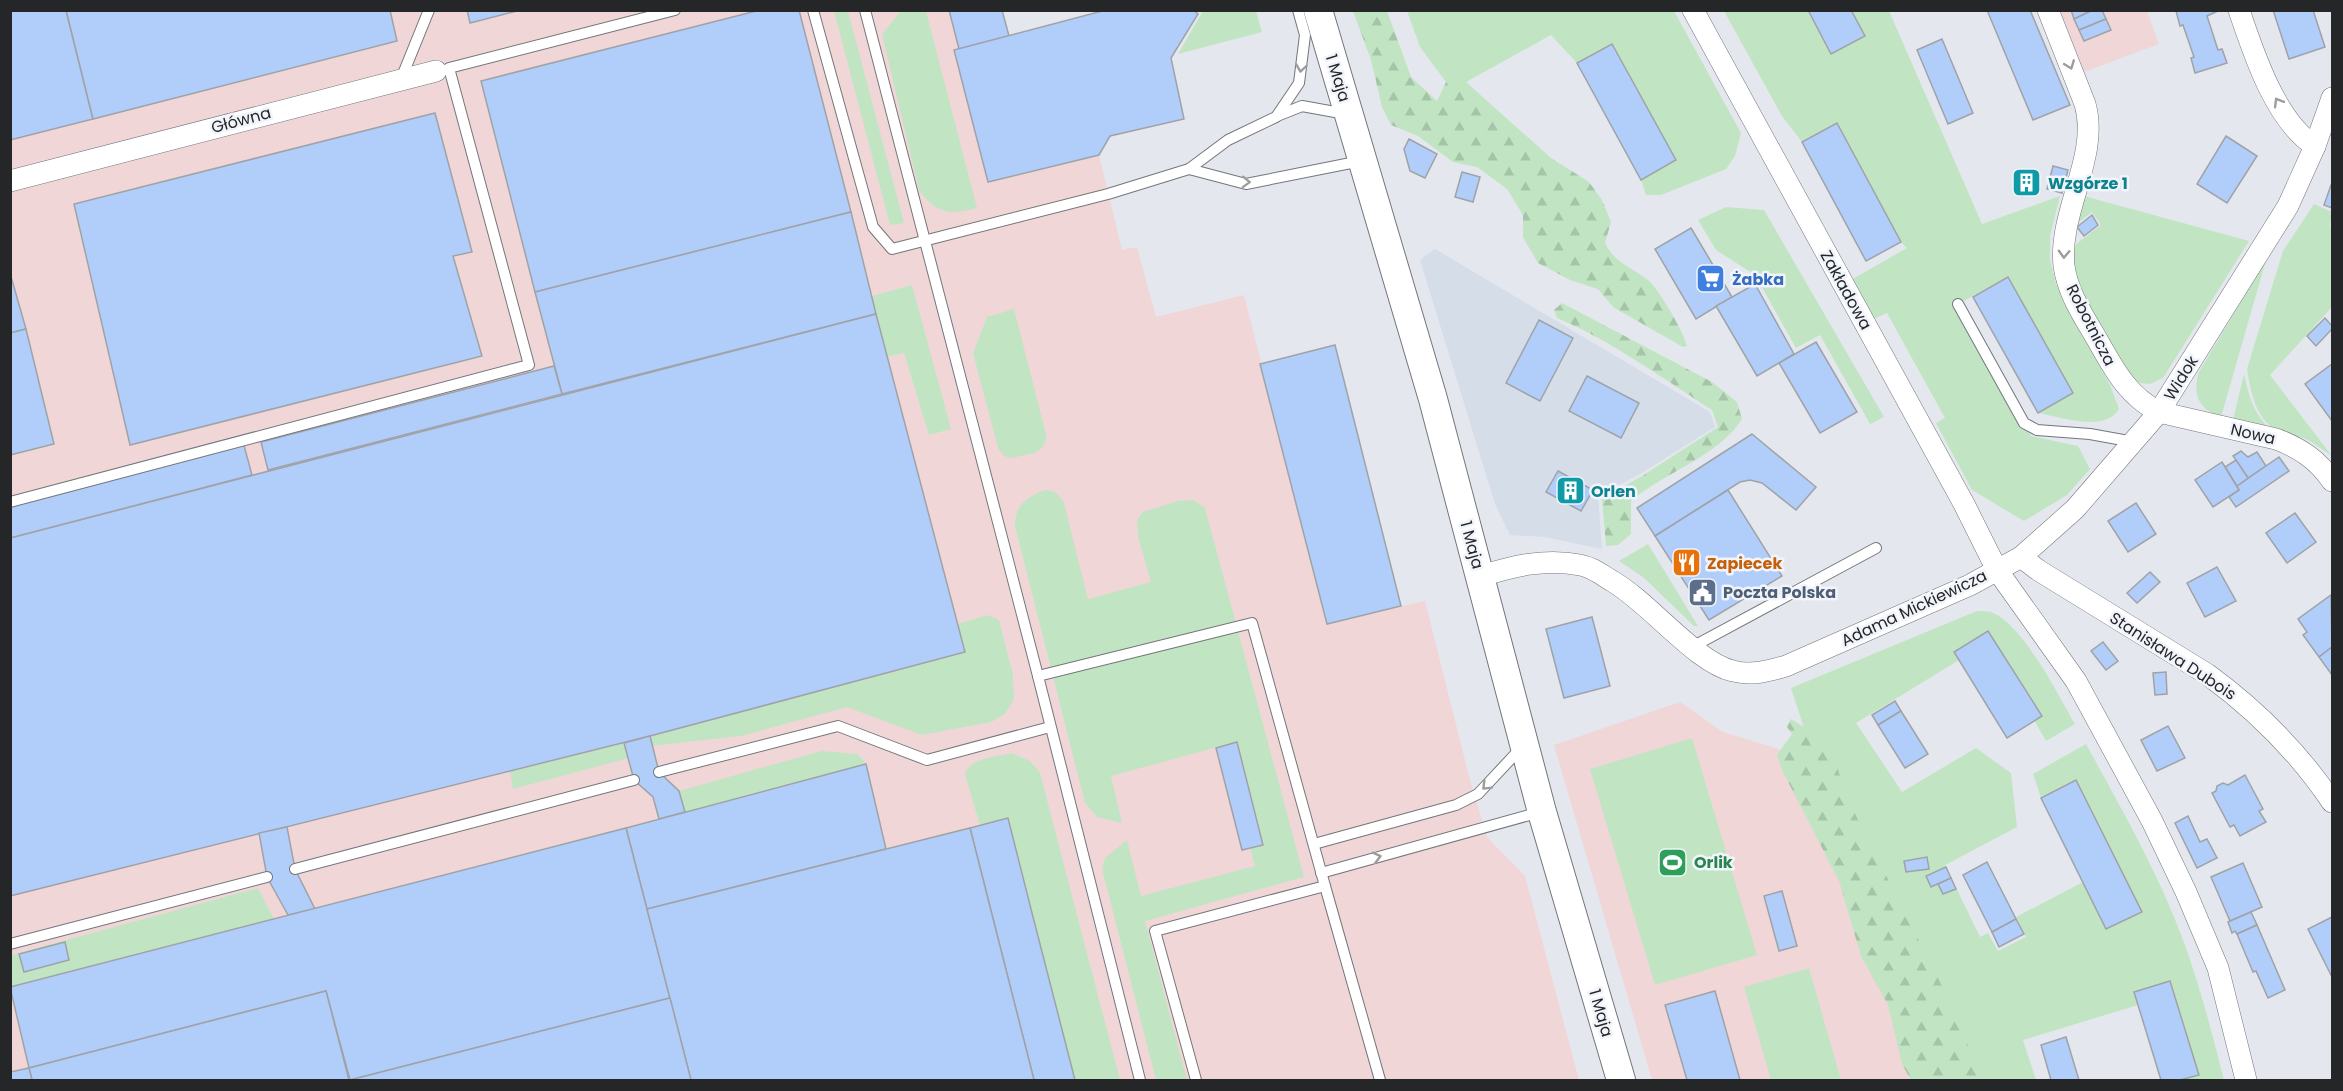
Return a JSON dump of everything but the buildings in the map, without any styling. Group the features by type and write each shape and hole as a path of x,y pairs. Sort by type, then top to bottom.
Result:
{"street":[{"name":"1 Maja","path":"1318,10 1433,399 1542,812 1621,1080"},
{"name":"Zakładowa","path":"1693,10 1964,504 1997,570"},
{"name":"Robotnicza","path":"2048,10 2087,114 2088,138 2065,241 2064,266 2068,285 2120,380 2144,404 2159,412"},
{"path":"2239,10 2268,86 2295,128 2315,146"},
{"name":"Główna","path":"10,181 443,70"},
{"name":"Widok","path":"1997,570 2021,556 2075,509 2159,412 2288,206 2315,146 2332,98"},
{"name":"Nowa","path":"2159,412 2289,444 2324,468 2332,481"},
{"name":"Stanisława Dubois","path":"2021,556 2038,570 2178,656 2230,691 2280,738 2332,802"},
{"name":"Adama Mickiewicza","path":"1481,576 1537,563 1581,565 1593,569 1619,585 1713,662 1732,671 1746,673 1786,666 1939,600 1997,570 2076,681 2152,821 2186,892 2218,968 2246,1080"}],"lane":[{"path":"10,501 529,365 443,70 675,10"},
{"path":"813,10 873,227 892,249 1108,194 1189,169 1228,140 1302,106 1349,114"},
{"path":"865,10 1140,1080"},
{"path":"1276,117 1299,83 1305,35 1298,10"},
{"path":"401,79 430,11"},
{"path":"1189,169 1246,184 1363,160"},
{"path":"1958,304 2024,423 2037,430 2090,434 2134,442"},
{"path":"1692,647 1876,548"},
{"path":"1038,676 1252,623 1380,1080"},
{"path":"659,772 838,726 927,760 1050,727"},
{"path":"1314,844 1456,805 1478,794 1525,743"},
{"path":"295,869 634,780"},
{"path":"1321,873 1542,812"},
{"path":"10,944 267,877"},
{"path":"1196,1080 1155,931 1325,886"}],"shaded area":[{"path":"10,11 949,11 959,49 954,50 989,182 1099,155 1122,250 1137,247 1156,317 1244,295 1327,623 1425,601 1469,776 1487,837 1525,876 1579,1080 11,1080"},
{"path":"2060,11 2147,11 2159,44 2084,72"},
{"path":"1435,249 1710,412 1715,427 1642,473 1598,496 1602,549 1545,537 1510,535 1495,504 1420,260"},
{"path":"1680,702 1723,732 1785,751 1889,976 1914,1080 1652,1080 1554,745"}],"green space":[{"path":"834,11 848,11 904,223 890,225"},
{"path":"901,11 926,11 977,208 959,212 944,211 932,204 919,190 882,34"},
{"path":"1203,11 1256,11 1262,32 1178,54"},
{"path":"1353,11 1387,11 1411,77 1437,101 1446,82 1466,82 1551,158 1589,182 1602,200 1611,222 1605,243 1609,250 1618,260 1653,285 1670,311 1687,346 1683,347 1613,307 1598,289 1570,280 1538,263 1523,237 1523,215 1507,189 1477,167 1453,162 1418,136 1391,125 1382,107 1371,60"},
{"path":"1407,11 1674,11 1741,133 1735,156 1726,169 1661,195 1646,195 1641,180 1676,160 1612,44 1577,63 1551,35 1466,82 1446,82 1420,47"},
{"path":"1724,11 1808,11 1831,54 1851,11 1889,11 1982,224 2060,196 2050,236 2050,259 2056,284 2110,385 2119,409 2112,416 2093,422 2038,413 2073,393 2008,277 1958,304 2031,436 2078,446 2090,469 2067,495 2024,521 1972,490 1936,423 1945,418 1887,313 1873,319 1851,280 1907,248 1901,242 1837,123 1802,142 1782,116"},
{"path":"2080,195 2249,241 2163,378 2150,384 2132,382 2076,284 2071,248 2101,225 2092,212 2074,226"},
{"path":"2314,204 2332,212 2330,226 2332,228 2332,307 2270,375 2332,456 2308,440 2277,430 2267,423 2254,401 2247,369 2283,251"},
{"path":"1726,207 1764,210 1884,417 1870,424 1820,335 1796,348 1755,275 1716,250 1698,220"},
{"path":"2266,260 2221,417 2207,410 2199,400 2196,387 2199,372"},
{"path":"912,285 951,429 929,435 904,353 887,357 872,296"},
{"path":"1562,303 1712,382 1737,402 1742,419 1732,432 1705,454 1631,501 1631,534 1618,545 1606,546 1602,499 1718,427 1712,410 1617,349 1557,318 1554,310"},
{"path":"1014,309 1047,438 1043,447 1035,453 1011,458 1004,456 998,448 973,353 987,317"},
{"path":"2244,374 2252,404 2270,429 2233,420"},
{"path":"1044,490 1056,493 1064,503 1088,599 1151,582 1138,536 1137,520 1143,512 1178,501 1194,500 1205,508 1304,877 1145,921 1187,1080 1156,1080 1102,869 1105,858 1127,840 1141,896 1255,866 1250,848 1263,845 1236,742 1111,776 1122,823 1097,817 1085,803 1015,526 1019,507"},
{"path":"1648,544 1698,626 1694,626 1643,577 1619,561"},
{"path":"1977,611 1991,612 2015,630 2039,662 2075,724 2046,741 2034,720 2042,715 1988,631 1954,652 1959,660 1856,723 1902,792 1976,748 2011,773 2017,827 1945,865 1980,937 1988,933 1998,951 2026,937 2016,917 2083,882 2106,929 2142,912 2076,780 2041,798 2033,774 2086,744 2138,840 2173,915 2200,992 2224,1080 2180,1080 2199,1075 2170,981 2134,992 2138,1005 2023,1040 2036,1080 1970,1080 1804,728 1791,688"},
{"path":"988,615 999,620 1013,675 1014,699 1005,714 991,722 922,735 847,707 741,736 651,746 650,736 964,652 957,624"},
{"path":"1791,719 1817,735 1831,750 1850,804 1944,990 1983,1080 1911,1080 1902,1064 1888,1005 1861,956 1839,881 1782,770 1777,755 1792,734 1787,727"},
{"name":"Orlik","path":"1692,738 1757,955 1655,985 1590,769"},
{"path":"624,743 629,758 513,789 510,771"},
{"path":"821,751 858,754 866,764 685,812 679,791"},
{"path":"1012,753 1030,761 1040,773 1120,1080 1075,1080 1008,818 980,825 965,774 972,764 978,761"},
{"path":"258,888 274,919 11,987 11,955"},
{"path":"1809,968 1841,1080 1771,1080 1744,987"}],"place":[{"name":"Wzgórze 1","path":"2027,183"},
{"name":"Żabka","path":"1711,279"},
{"name":"Orlen","path":"1570,491"},
{"name":"Zapiecek","path":"1686,563"},
{"name":"Poczta Polska","path":"1702,592"},
{"name":"Orlik","path":"1673,862"}]}
